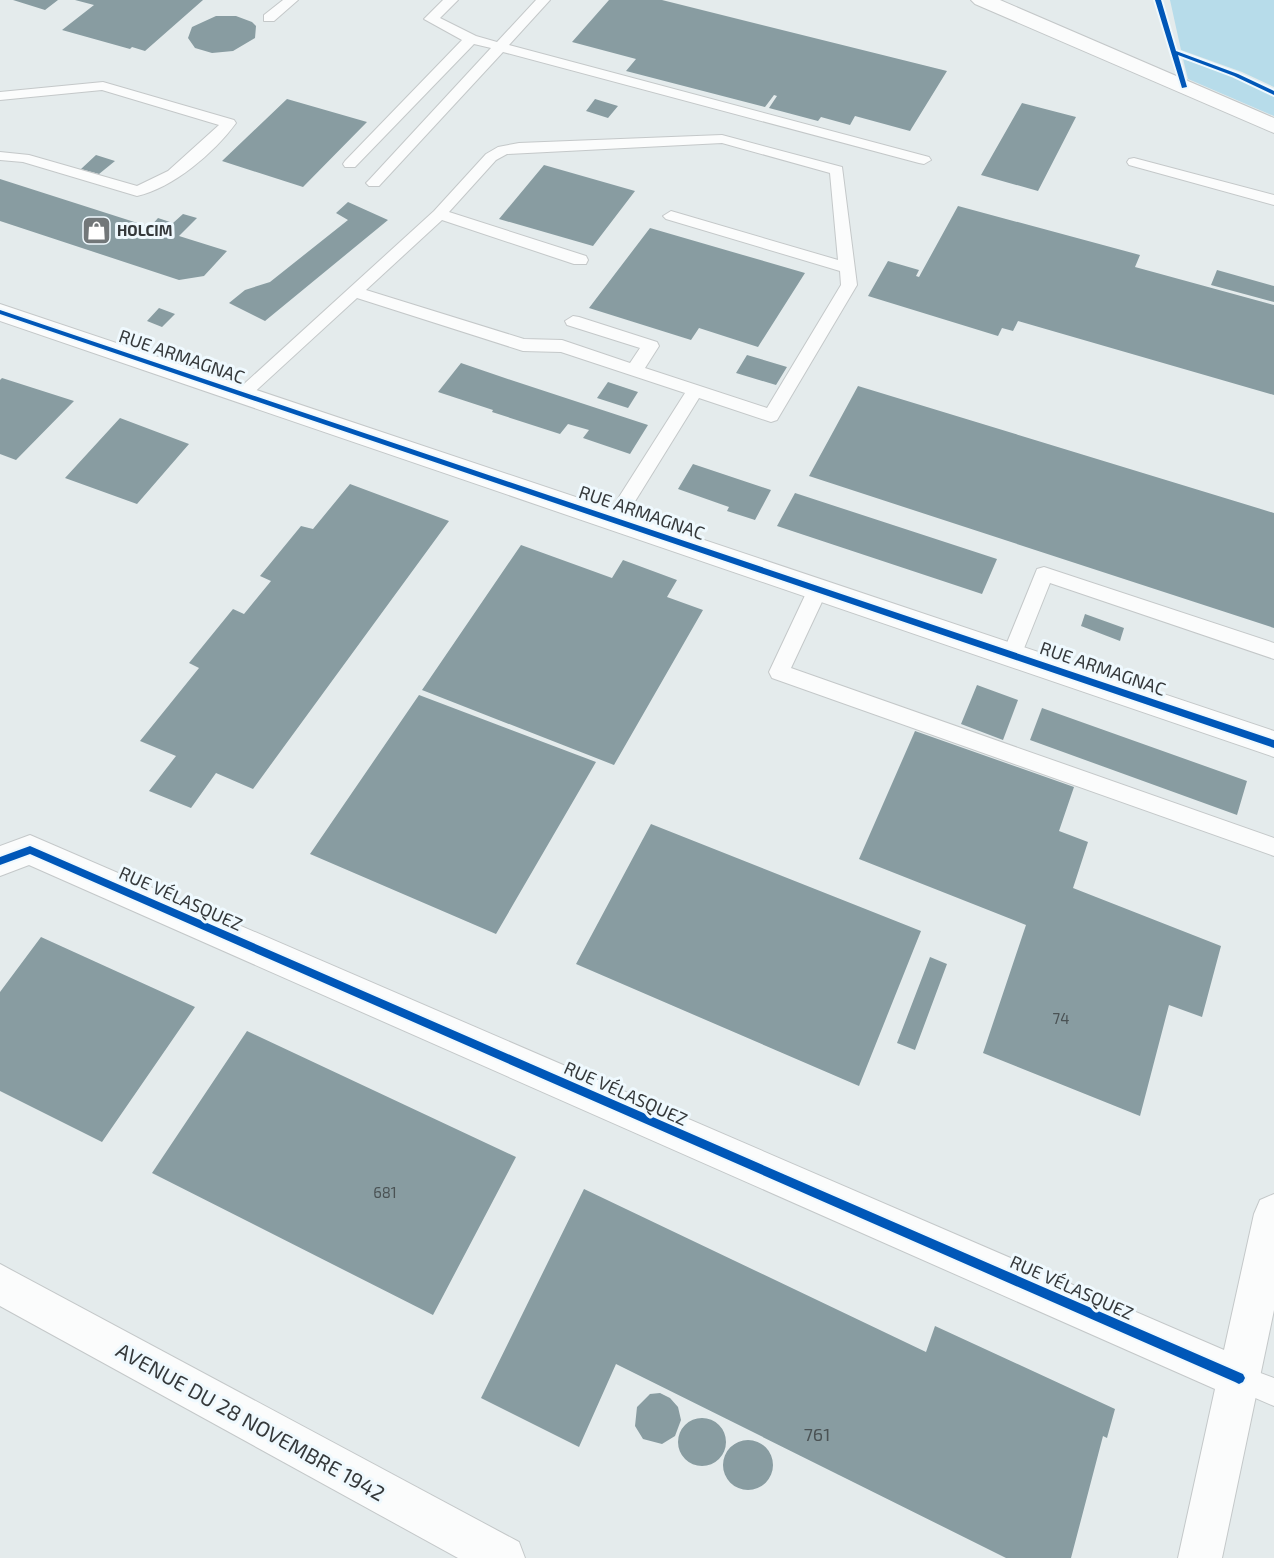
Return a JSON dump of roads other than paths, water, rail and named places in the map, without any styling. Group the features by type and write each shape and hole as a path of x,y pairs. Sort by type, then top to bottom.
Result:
{"street":[{"path":"982,0 1274,126"},
{"name":"RUE ARMAGNAC","path":"0,312 1274,744"},
{"name":"RUE VÉLASQUEZ","path":"0,861 30,850 1256,1385"},
{"path":"1200,1558 1256,1385 1274,1214"},
{"name":"AVENUE DU 28 NOVEMBRE 1942","path":"0,1284 503,1558"}],"lane":[{"path":"451,0 431,19 471,39 924,160"},
{"path":"374,183 543,0"},
{"path":"269,18 289,1"},
{"path":"350,164 471,39"},
{"path":"0,96 103,86 229,123 161,183 146,190 137,190 24,158 0,156"},
{"path":"242,394 439,214 491,157 503,150 519,147 722,139 837,170 849,285 771,416 562,346 523,345 354,292"},
{"path":"1134,162 1274,200"},
{"path":"439,214 580,260"},
{"path":"671,216 847,268"},
{"path":"573,321 651,346 634,370"},
{"path":"614,519 696,390"},
{"path":"1012,655 1044,574 1274,651"},
{"path":"818,589 779,672 1274,847"}],"place":[{"name":"HOLCIM","path":"96,230"}]}
